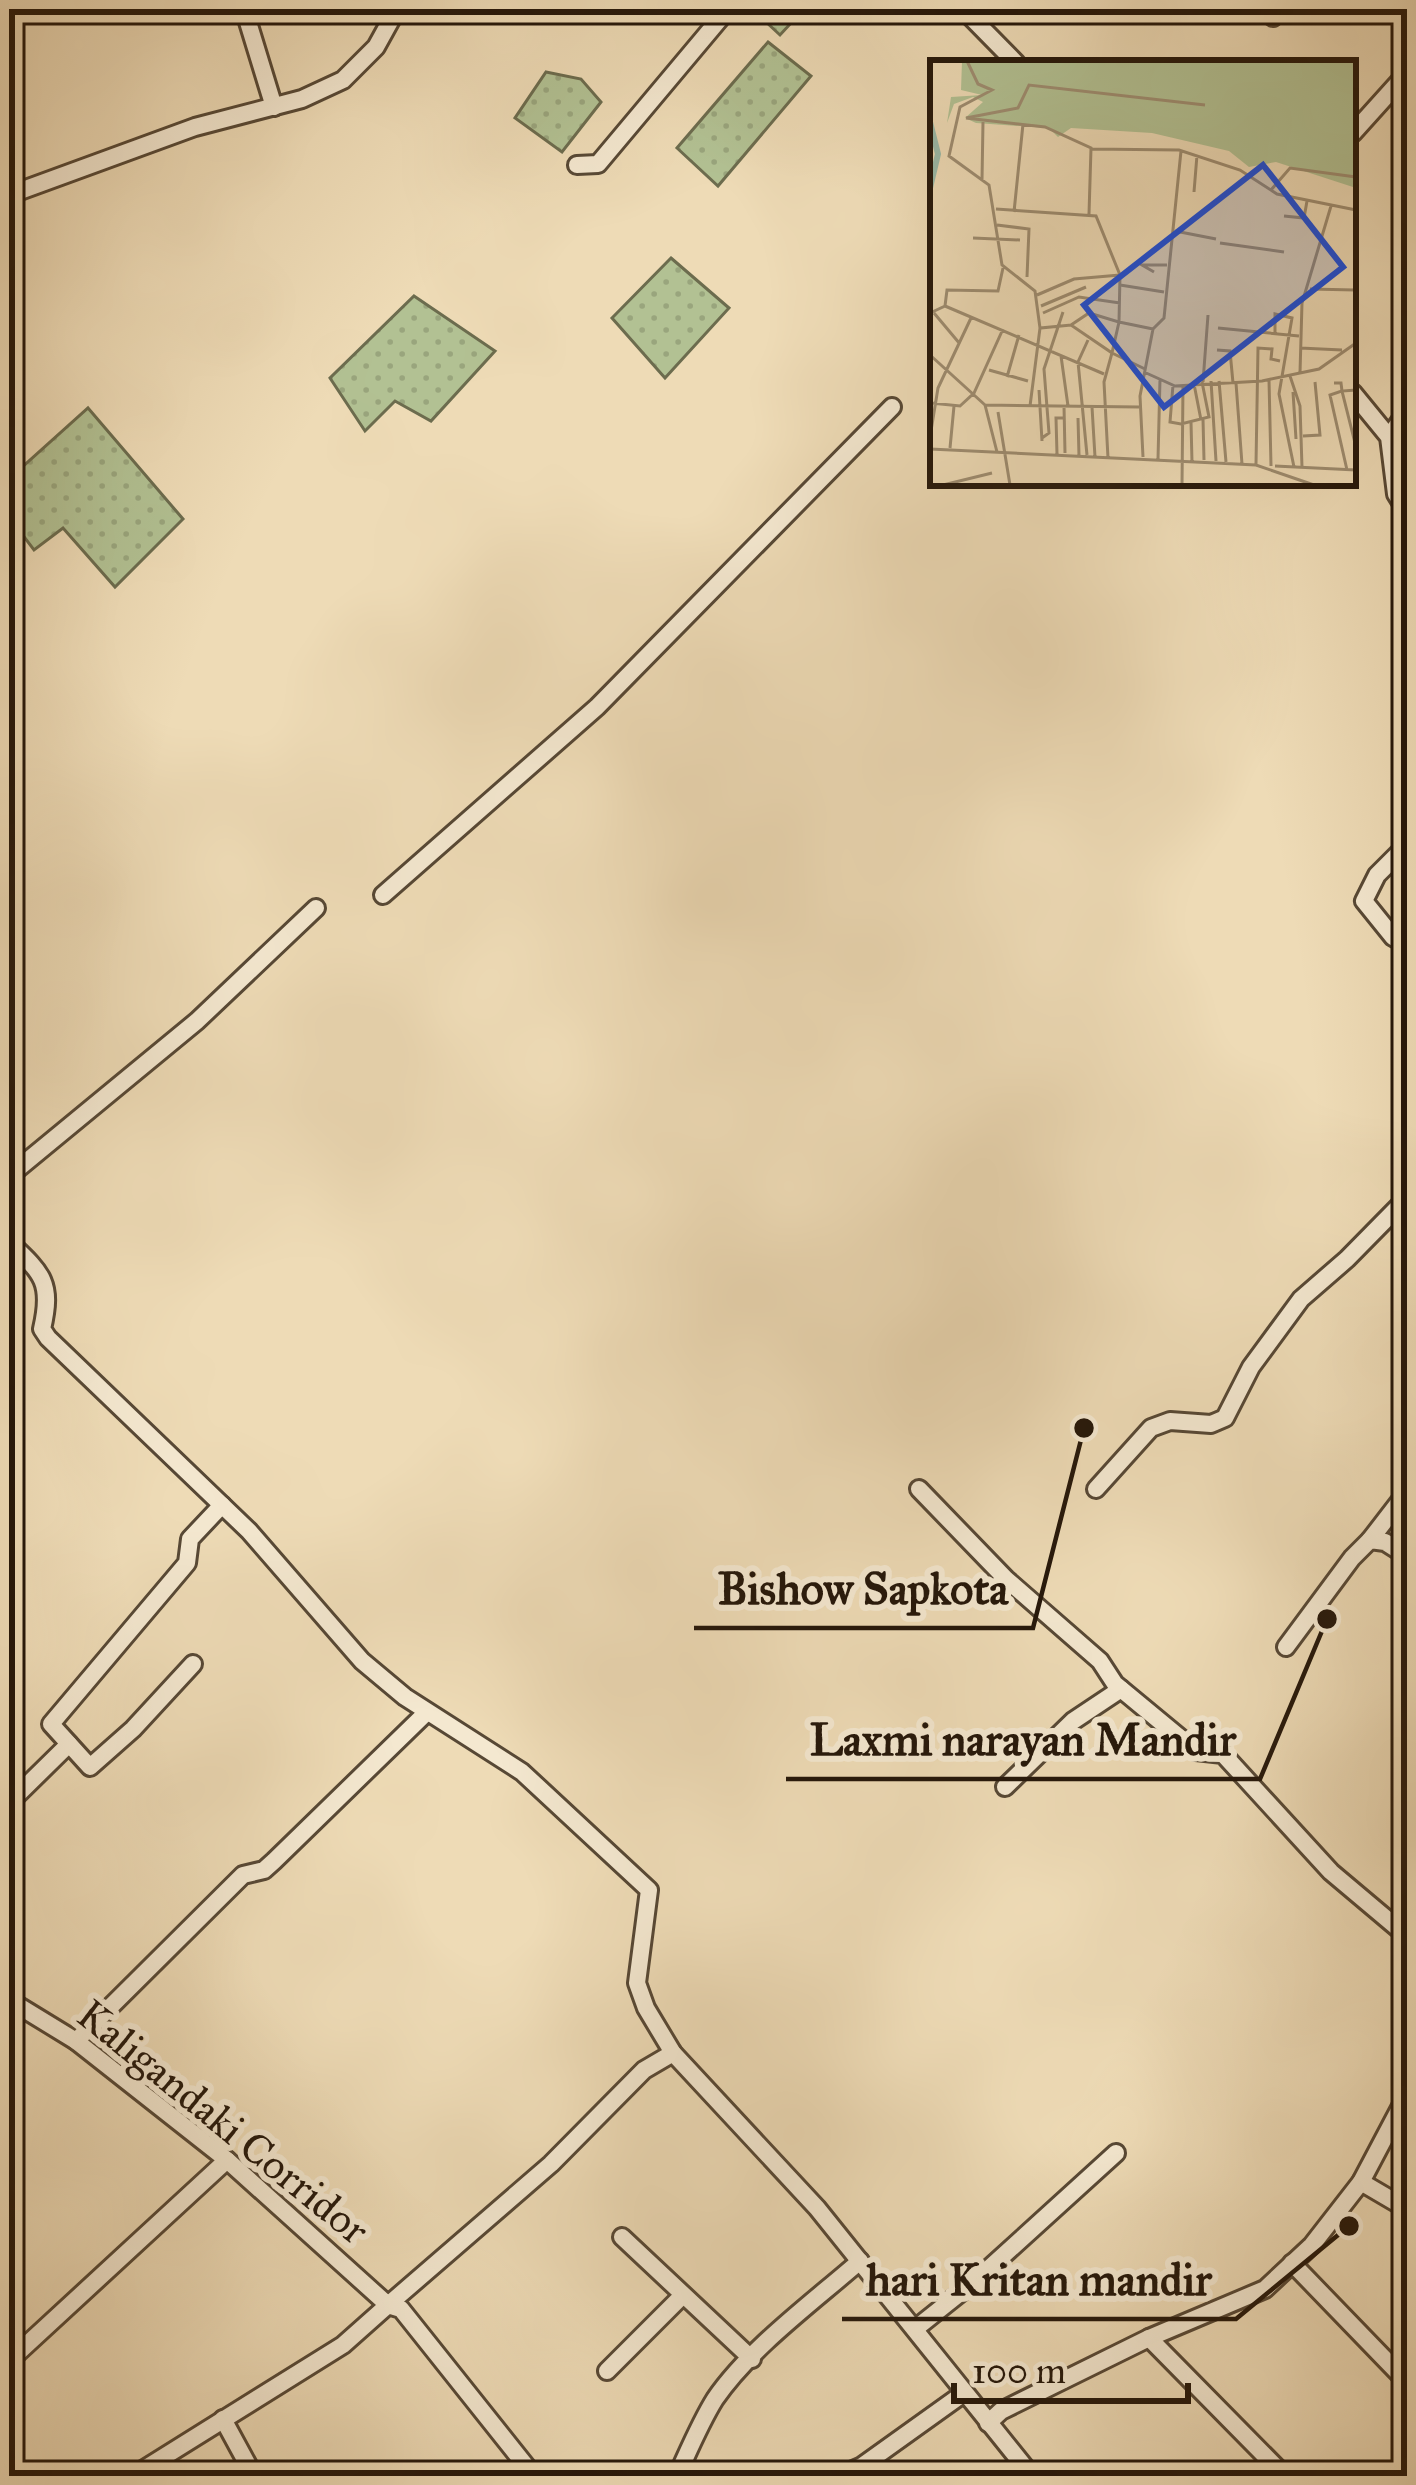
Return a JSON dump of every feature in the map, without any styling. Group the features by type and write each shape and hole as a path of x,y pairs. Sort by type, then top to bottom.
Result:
{"street":[{"path":"244,9 274,107"},
{"path":"9,195 195,127 302,99 343,80 376,47 397,9"},
{"path":"577,165 598,164 728,9"},
{"path":"963,9 1013,60"},
{"path":"1356,131 1407,73"},
{"path":"1356,397 1389,437 1396,494 1407,512"},
{"path":"383,895 597,707 892,407"},
{"path":"1389,437 1407,411"},
{"path":"1407,844 1377,875 1364,901 1394,938 1407,945"},
{"path":"9,1176 197,1022 316,908"},
{"path":"1096,1489 1151,1428 1170,1421 1210,1424 1225,1418 1251,1367 1301,1299 1407,1198"},
{"path":"9,1241 45,1282 49,1298 42,1329 48,1338 222,1504 362,1661 427,1712 522,1772 649,1890 637,1983 673,2053 817,2208 1032,2476"},
{"path":"919,1489 1006,1579 1100,1661 1121,1689 1196,1751 1223,1754 1331,1872 1407,1936"},
{"path":"1286,1647 1407,1492"},
{"path":"193,1664 90,1767 51,1724 187,1563 190,1539 222,1504"},
{"path":"1370,1540 1385,1542 1407,1556"},
{"path":"1005,1787 1073,1721 1121,1689"},
{"path":"76,2041 243,1875 263,1870 274,1861 427,1712"},
{"path":"9,1803 69,1744"},
{"name":"Kaligandaki Corridor","path":"9,2000 76,2041 227,2160 388,2305 401,2309 534,2476"},
{"path":"133,2476 344,2344 551,2164 644,2070 673,2053"},
{"path":"988,2422 1001,2411 1149,2338 1265,2289 1361,2182 1407,2095"},
{"path":"915,2329 1116,2153"},
{"path":"9,2362 227,2160"},
{"path":"1361,2182 1407,2210"},
{"path":"622,2237 752,2359"},
{"path":"677,2476 716,2399 752,2359 860,2261"},
{"path":"1292,2263 1407,2382"},
{"path":"607,2371 682,2296"},
{"path":"1149,2338 1285,2476"},
{"path":"839,2476 862,2466 964,2393"},
{"path":"223,2419 254,2476"}],"green space":[{"path":"752,9 804,9 780,35"},
{"path":"768,42 811,76 718,186 677,148"},
{"path":"546,72 581,79 601,102 562,152 515,118"},
{"path":"671,258 729,308 665,378 612,318"},
{"path":"414,296 495,351 431,421 395,401 365,431 330,378"},
{"path":"88,408 183,519 115,587 63,528 34,550 9,517 9,479"}],"place":[{"name":"Bishow Sapkota","path":"1084,1428"},
{"name":"Laxmi narayan Mandir","path":"1327,1619"},
{"name":"hari Kritan mandir","path":"1349,2226"}]}
